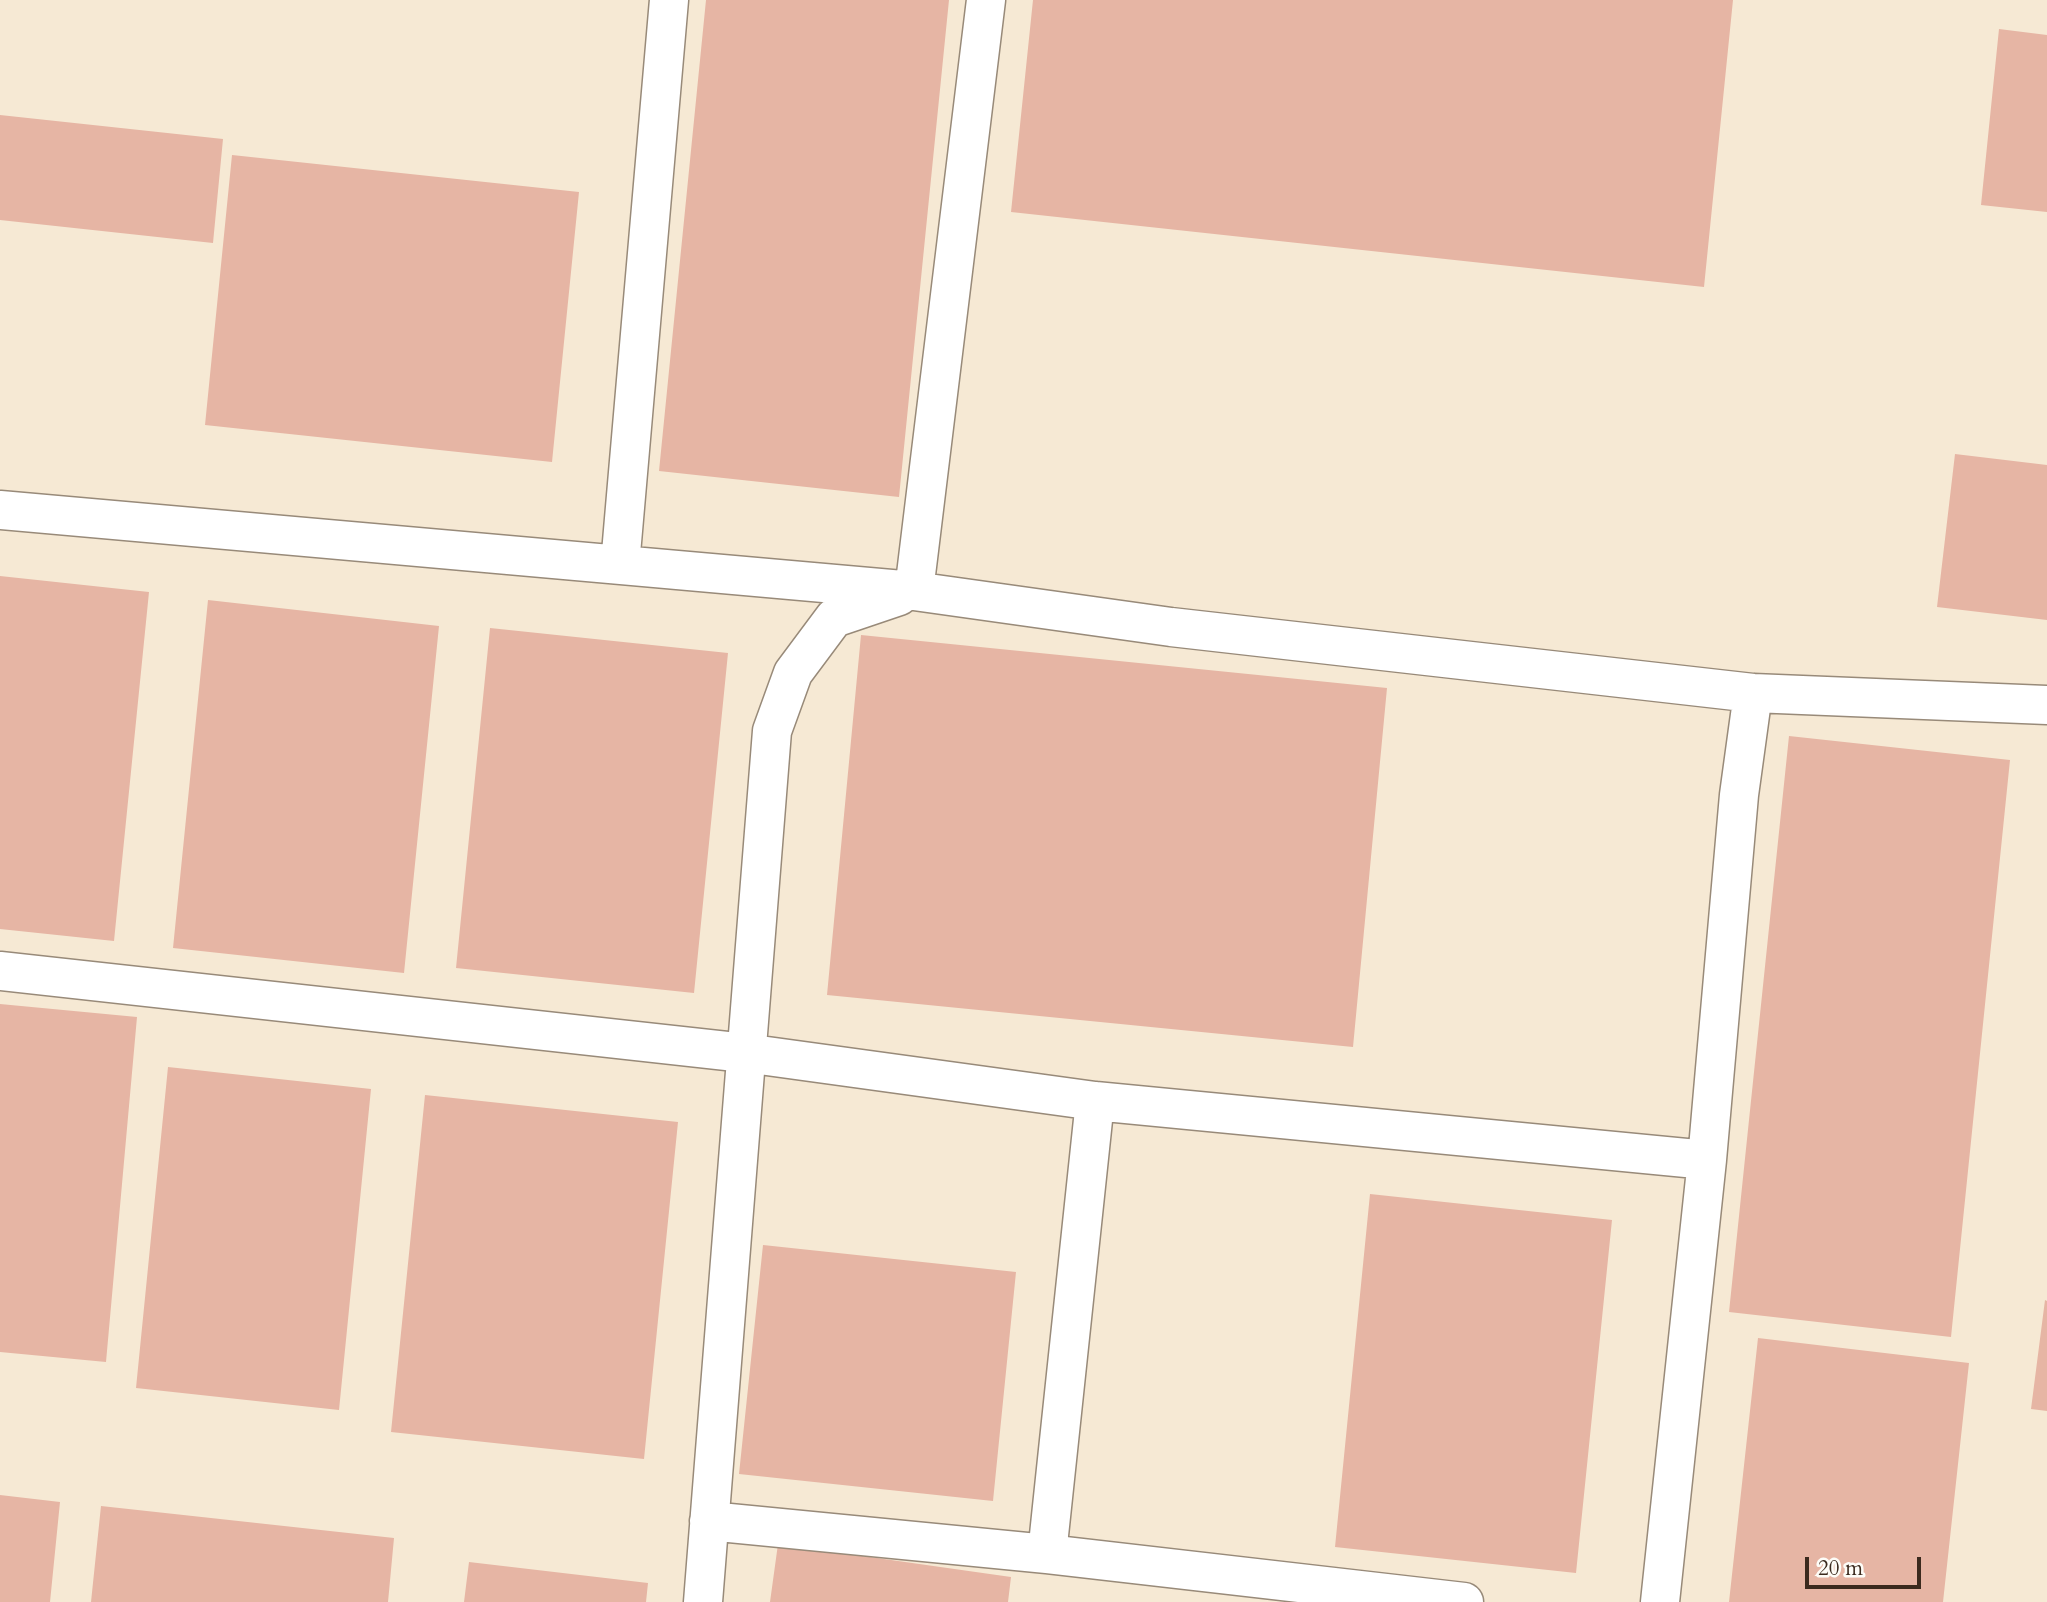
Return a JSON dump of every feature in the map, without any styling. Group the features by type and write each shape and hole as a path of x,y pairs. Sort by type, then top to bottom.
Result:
{"lane":[{"path":"620,565 669,0"},
{"path":"914,591 986,0"},
{"path":"0,510 914,591 1171,627 1753,693 2047,705"},
{"path":"703,1602 771,744 776,719 793,673 834,618 914,591"},
{"path":"1660,1602 1707,1160 1739,795 1753,693"},
{"path":"0,971 746,1053 1095,1101 1707,1160"},
{"path":"1047,1553 1095,1101"},
{"path":"709,1521 1047,1553 1464,1602"}],"building":[{"path":"706,0 949,0 899,497 659,471"},
{"path":"1033,0 1733,0 1704,287 1011,212"},
{"path":"1999,29 2047,35 2047,212 1981,205"},
{"path":"0,115 223,139 213,243 0,220"},
{"path":"232,155 579,192 552,462 205,425"},
{"path":"1955,454 2047,465 2047,620 1937,607"},
{"path":"0,576 149,592 114,941 0,929"},
{"path":"208,600 439,626 404,973 173,948"},
{"path":"490,628 728,653 694,993 456,968"},
{"path":"861,635 1387,688 1353,1047 827,995"},
{"path":"1789,736 2010,760 1951,1337 1729,1312"},
{"path":"0,1004 137,1017 106,1362 0,1352"},
{"path":"168,1067 371,1089 339,1410 136,1388"},
{"path":"425,1095 678,1122 644,1459 391,1432"},
{"path":"1370,1194 1612,1220 1576,1573 1335,1547"},
{"path":"763,1245 1016,1272 993,1501 739,1474"},
{"path":"2045,1300 2047,1301 2047,1411 2031,1409"},
{"path":"1758,1338 1969,1363 1943,1602 1729,1602"},
{"path":"0,1495 60,1502 50,1602 0,1602"},
{"path":"101,1506 394,1538 388,1602 91,1602"},
{"path":"778,1544 1011,1577 1008,1602 770,1602"},
{"path":"469,1562 648,1583 646,1602 464,1602"}]}
